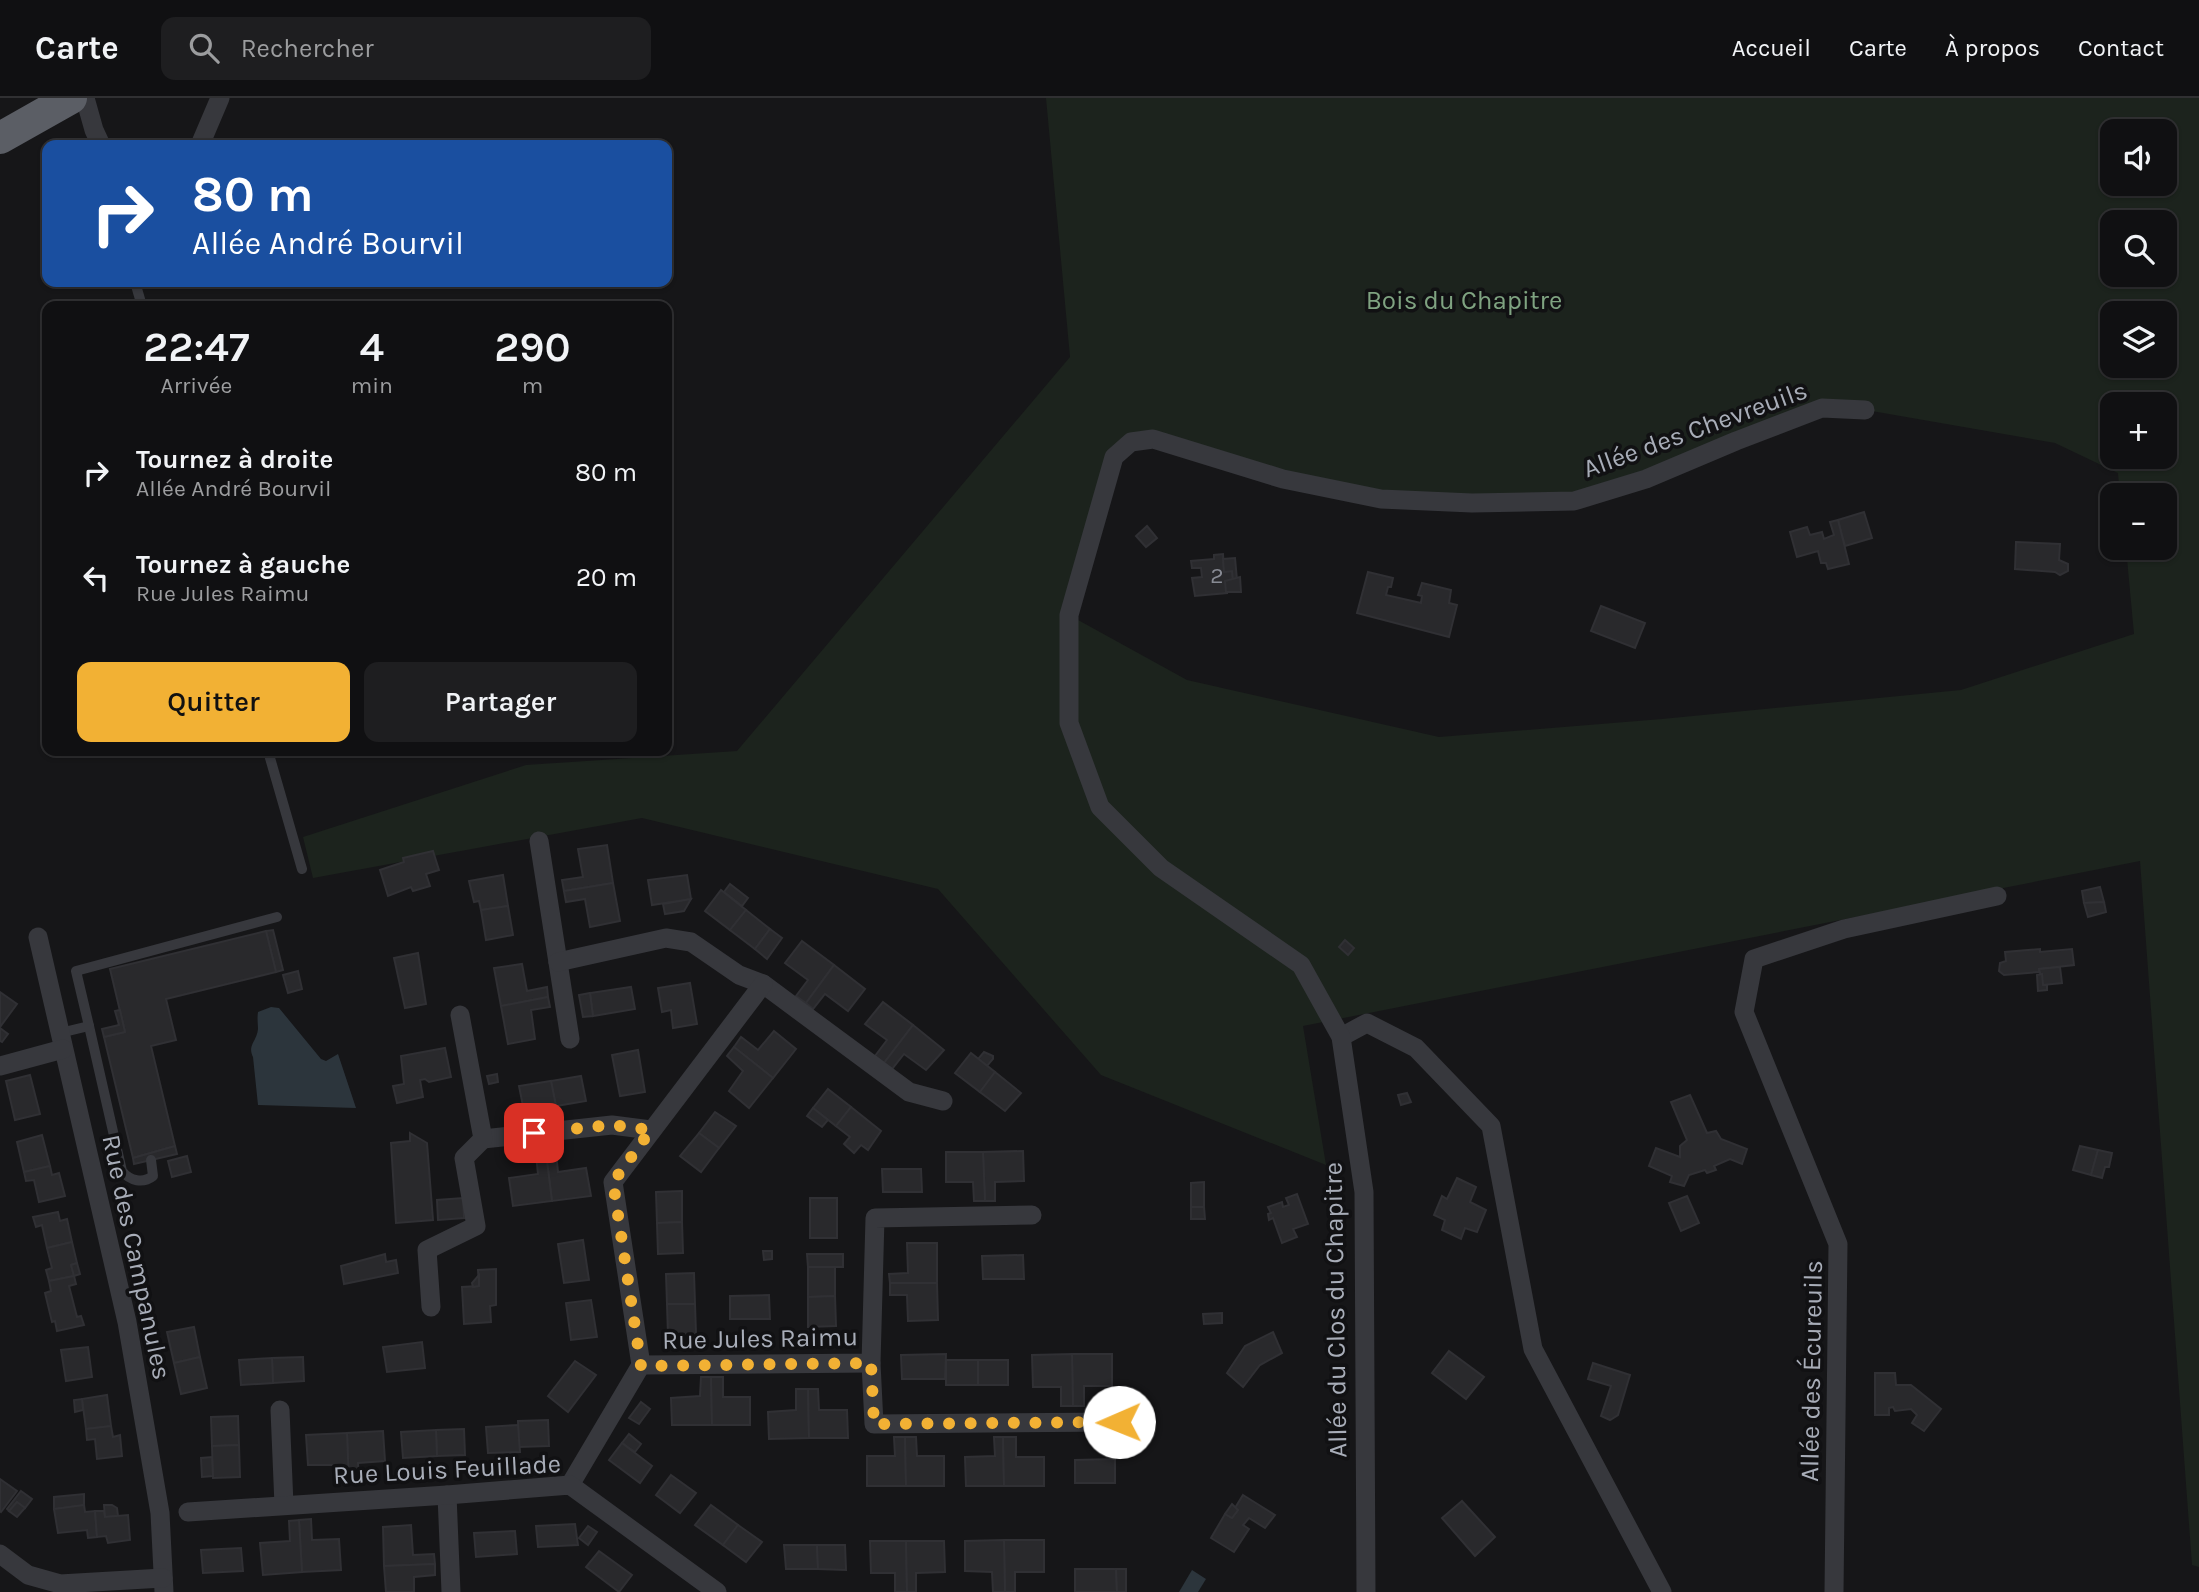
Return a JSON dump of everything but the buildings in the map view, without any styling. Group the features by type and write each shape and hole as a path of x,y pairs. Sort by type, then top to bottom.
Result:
{"highway":[{"path":"0,138 71,98"}],"street":[{"path":"85,98 97,138"},
{"path":"202,140 220,98"},
{"name":"Allée des Chevreuils","path":"1131,442 1153,439 1283,479 1381,499 1472,503 1574,501 1646,479 1822,408 1866,410"},
{"name":"Allée du Clos du Chapitre","path":"1131,442 1114,457 1069,615 1069,723 1100,807 1161,868 1301,965 1341,1037 1364,1192 1366,1592"},
{"path":"539,841 570,1039"},
{"name":"Allée des Écureuils","path":"1834,1592 1838,1244 1744,1012 1754,959 1844,929 1997,896"},
{"name":"Rue des Campanules","path":"38,937 127,1322 160,1513 164,1585"},
{"path":"558,962 666,938 691,942 739,975 763,984 909,1092 943,1101"},
{"path":"570,1485 641,1366 613,1182 763,984"},
{"path":"460,1014 483,1139"},
{"path":"1341,1037 1367,1023 1416,1048 1491,1126 1533,1349 1662,1592"},
{"path":"0,1066 62,1041"},
{"path":"431,1307 428,1250 476,1226 464,1157 483,1139 611,1125 651,1130"},
{"name":"Rue Jules Raimu","path":"641,1366 871,1363 875,1218 1032,1215"},
{"path":"871,1363 874,1424 1119,1422"},
{"path":"280,1410 284,1505"},
{"name":"Rue Louis Feuillade","path":"188,1512 570,1485 718,1592"},
{"path":"447,1495 451,1592"},
{"path":"0,1553 27,1575 60,1584 164,1585"}],"lane":[{"path":"269,756 302,869"},
{"path":"151,1160 153,1176 147,1181 127,1178 122,1171 76,971 277,917"},
{"path":"62,1041 89,1026"}],"green space":[{"name":"Bois du Chapitre","path":"1046,98 2199,98 2199,1567 2192,1565 2140,861 1303,1026 1326,1165 1101,1075 938,889 642,818 313,878 303,837 526,765 737,751 1070,357","holes":["2100,392 2177,392 2177,469 2110,469 2118,473 2119,483 2177,483 2177,560 2127,560 2134,634 1961,690 1439,737 1187,680 1069,615 1114,457 1153,439 1381,499 1574,501 1822,408 1866,410 2055,443 2100,464"]}],"shaded area":[{"path":"271,1007 279,1008 321,1059 326,1061 338,1054 356,1108 258,1105 251,1049 258,1029 258,1012"},
{"path":"1192,1570 1206,1579 1198,1592 1179,1592"}],"route":[{"path":"534,1133 611,1125 651,1130 613,1182 641,1366 871,1363 874,1424 1119,1422"}]}
